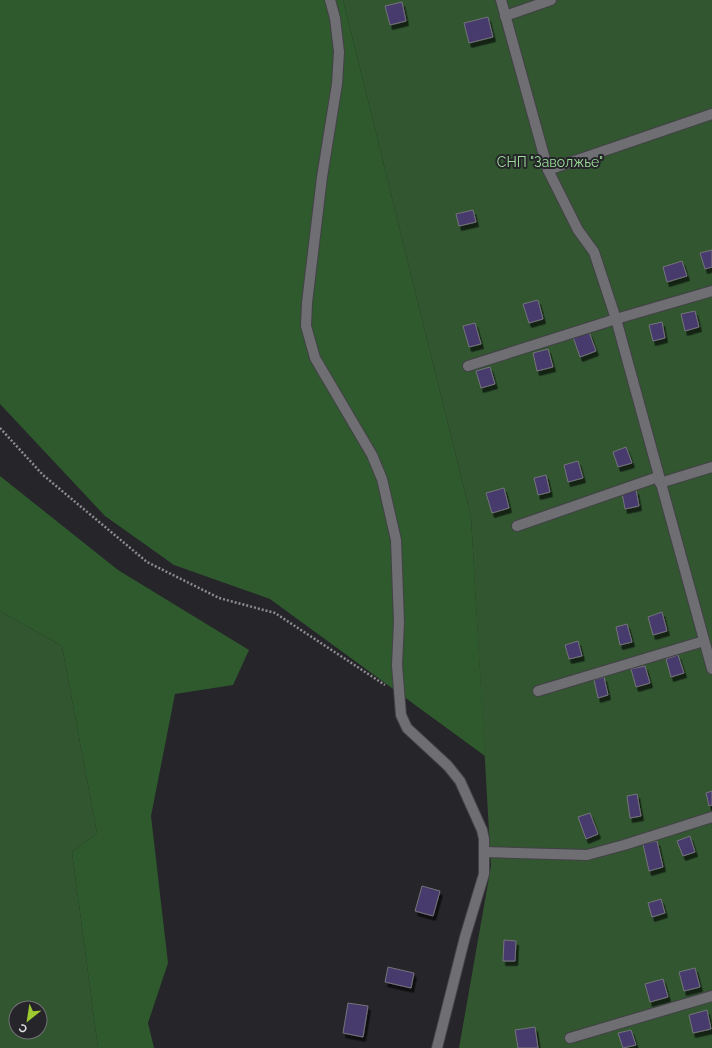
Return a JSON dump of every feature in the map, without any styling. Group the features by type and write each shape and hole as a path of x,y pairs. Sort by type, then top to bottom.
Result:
{"street":[{"path":"330,0 335,18 339,52 337,84 322,177 307,303 306,326 316,358 372,455 382,479 396,540 399,622 397,665 401,715 407,728 448,766 460,781 482,830 484,839 484,874 465,937 437,1048"},
{"path":"501,0 548,170 578,230 594,252 616,319 704,641 710,652 712,669"},
{"path":"505,16 551,0"},
{"path":"548,170 712,114"},
{"path":"468,366 616,319 712,291"},
{"path":"517,526 659,480 712,468"},
{"path":"538,691 704,641"},
{"path":"484,852 587,855 712,817"},
{"path":"570,1038 712,996"}],"path":[{"path":"0,428 43,475 147,562 219,598 275,613 399,694"}],"green space":[{"path":"0,0 343,0 471,517 485,756 270,599 174,565 105,516 0,404"},
{"name":"СНП \"Заволжье\"","path":"343,0 712,0 712,1048 459,1048 491,866 471,517"},
{"path":"0,476 118,570 249,650 233,685 175,694 151,816 168,963 148,1023 154,1048 98,1048 72,852 97,833 62,646 0,611"},
{"path":"0,611 62,646 97,833 72,852 98,1048 0,1048"}],"building":[{"path":"402,2 406,21 390,25 385,6"},
{"path":"488,17 493,37 469,43 464,23"},
{"path":"473,210 476,222 459,226 456,214"},
{"path":"712,250 712,267 705,269 700,253"},
{"path":"682,261 687,276 667,282 663,267"},
{"path":"538,300 543,319 529,323 523,304"},
{"path":"695,311 699,327 685,331 681,314"},
{"path":"662,322 665,338 653,341 649,325"},
{"path":"475,323 481,344 469,347 463,326"},
{"path":"589,332 596,351 580,357 573,337"},
{"path":"548,349 553,367 537,371 533,353"},
{"path":"490,367 495,384 481,388 476,371"},
{"path":"626,447 632,463 618,467 613,452"},
{"path":"578,461 583,478 568,482 564,465"},
{"path":"546,475 550,492 538,495 534,478"},
{"path":"504,488 509,508 492,513 486,493"},
{"path":"636,490 639,506 625,509 622,493"},
{"path":"662,612 667,631 653,635 648,617"},
{"path":"627,624 632,642 620,645 616,627"},
{"path":"578,641 582,656 569,659 565,645"},
{"path":"678,655 684,673 671,677 666,659"},
{"path":"645,666 650,683 636,687 631,669"},
{"path":"604,677 608,695 598,698 594,680"},
{"path":"712,791 712,805 709,806 706,793"},
{"path":"637,794 641,816 630,818 627,796"},
{"path":"590,813 598,834 586,839 578,817"},
{"path":"690,836 695,852 683,856 677,841"},
{"path":"657,841 663,867 649,871 643,844"},
{"path":"422,886 440,891 433,916 415,911"},
{"path":"661,899 665,913 652,917 648,903"},
{"path":"504,940 516,941 515,961 503,961"},
{"path":"388,967 414,973 411,988 385,982"},
{"path":"695,968 700,987 684,991 679,972"},
{"path":"663,979 668,997 650,1002 645,984"},
{"path":"348,1003 368,1006 363,1037 343,1033"},
{"path":"707,1010 711,1029 693,1033 689,1015"},
{"path":"535,1027 538,1048 518,1048 515,1030"},
{"path":"631,1030 636,1045 623,1048 618,1033"}]}
